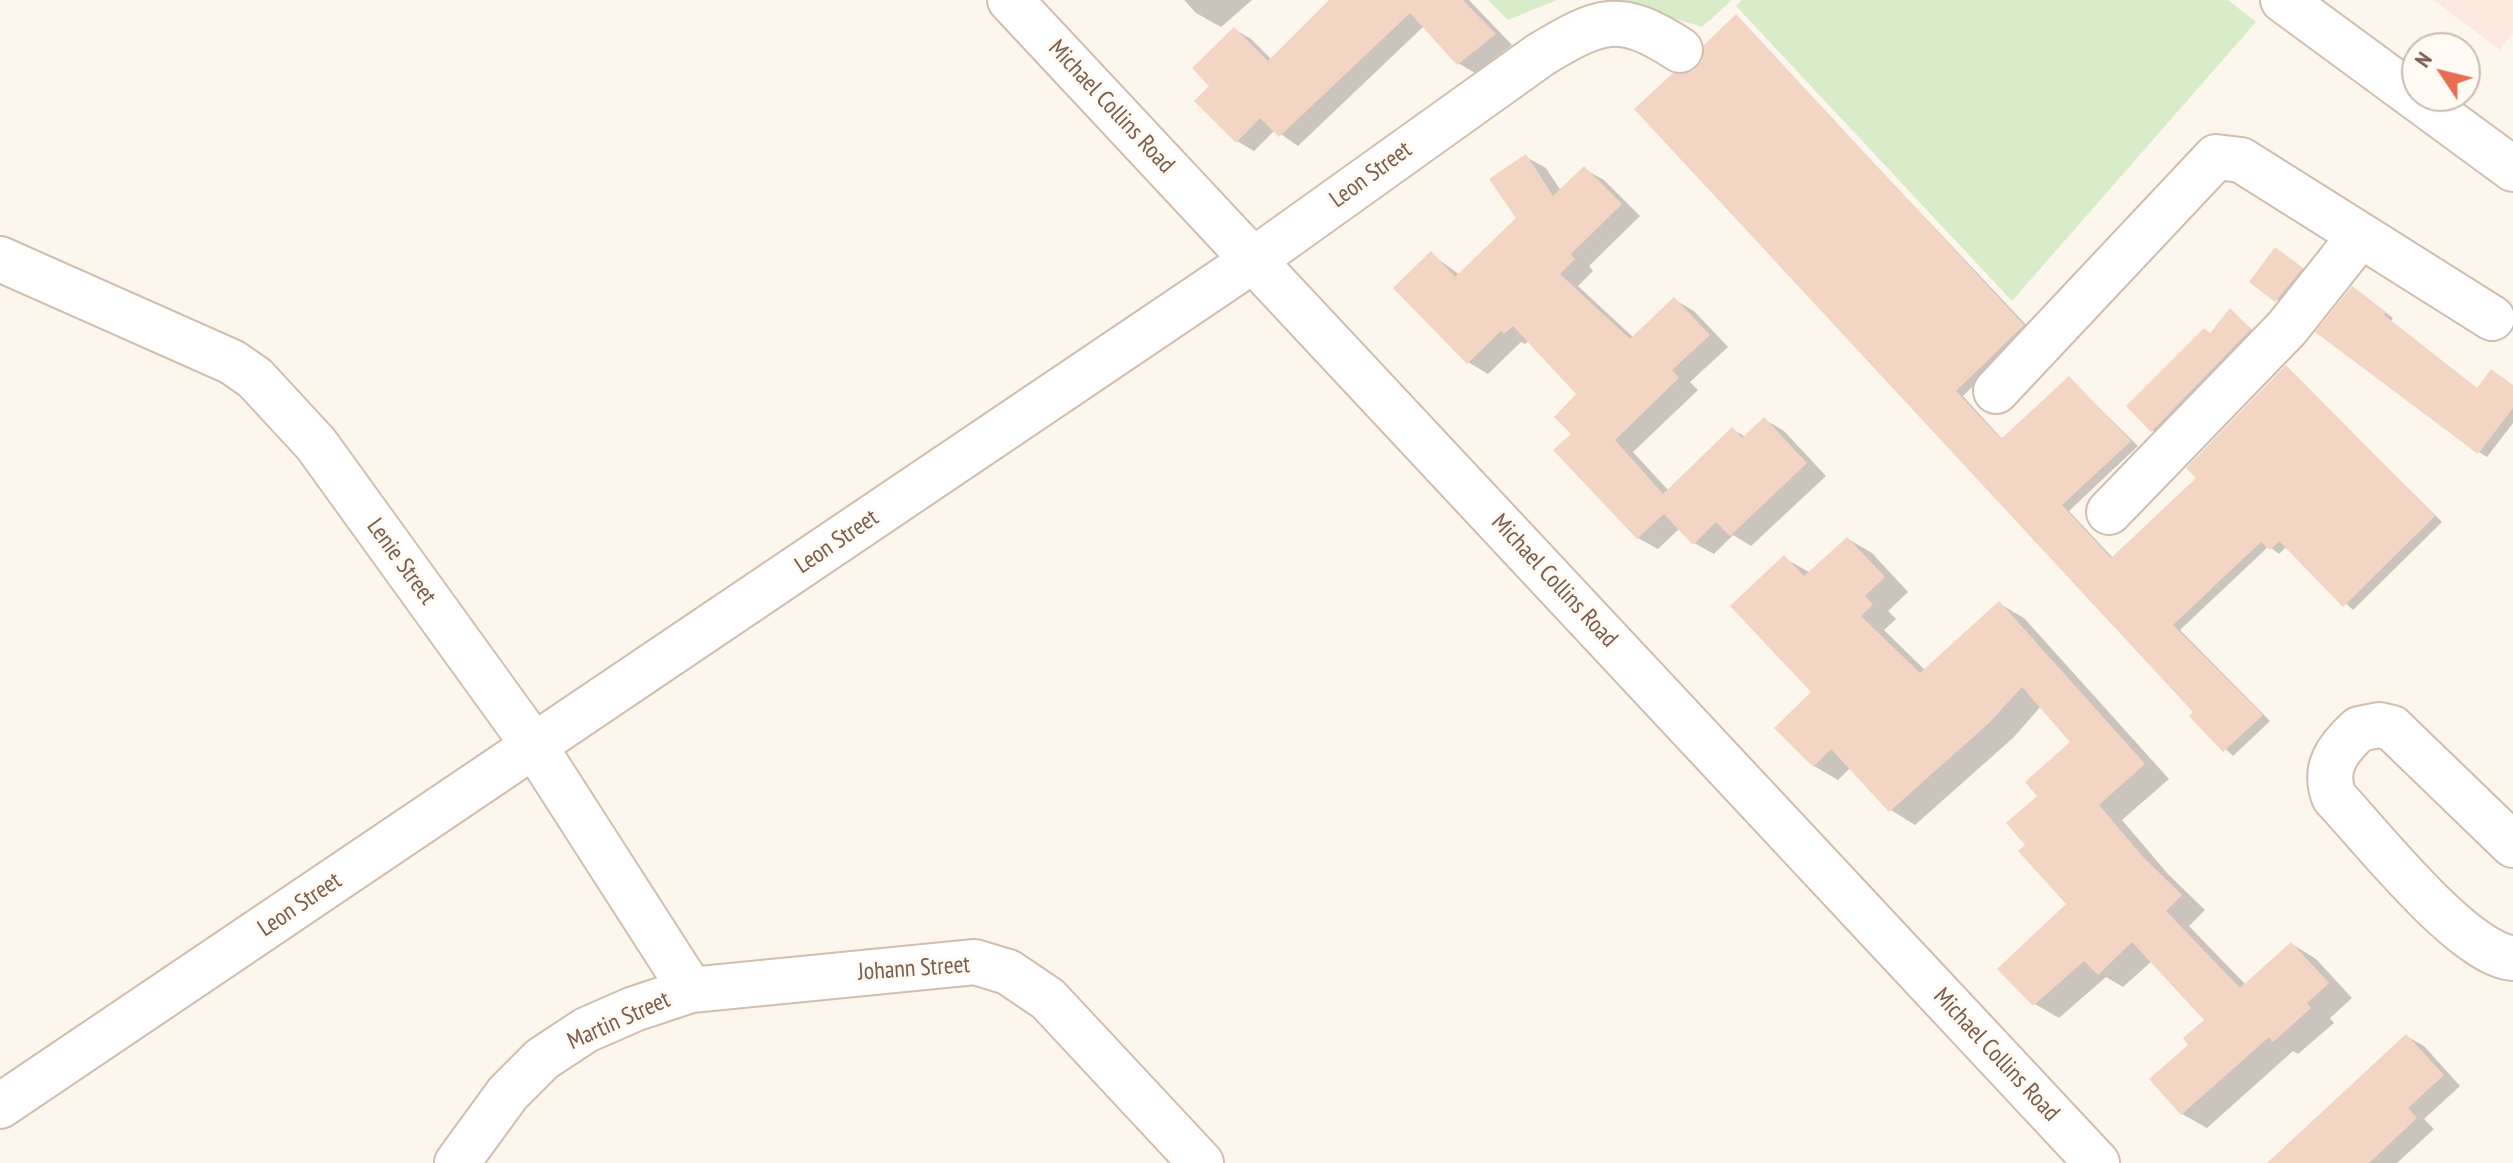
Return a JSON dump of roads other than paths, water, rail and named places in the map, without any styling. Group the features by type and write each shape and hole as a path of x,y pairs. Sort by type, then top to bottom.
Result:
{"street":[{"name":"Michael Collins Road","path":"1010,0 2097,1163"},
{"path":"2283,0 2513,169"},
{"name":"Leon Street","path":"0,1106 1255,259 1540,55 1580,31 1616,22 1649,30 1680,50"},
{"path":"1996,391 2216,157 2241,160 2492,318"},
{"path":"2109,512 2287,328 2360,236"},
{"name":"Lenie Street","path":"0,259 206,348 255,378 316,444 535,747 691,990"},
{"path":"2513,845 2392,728 2379,725 2359,729 2330,766 2328,777 2334,797 2429,900 2485,948 2513,958"},
{"name":"Johann Street","path":"691,990 975,962 1008,972 1048,999 1201,1163"},
{"name":"Martin Street","path":"457,1163 508,1093 542,1059 586,1030 691,990"}]}
